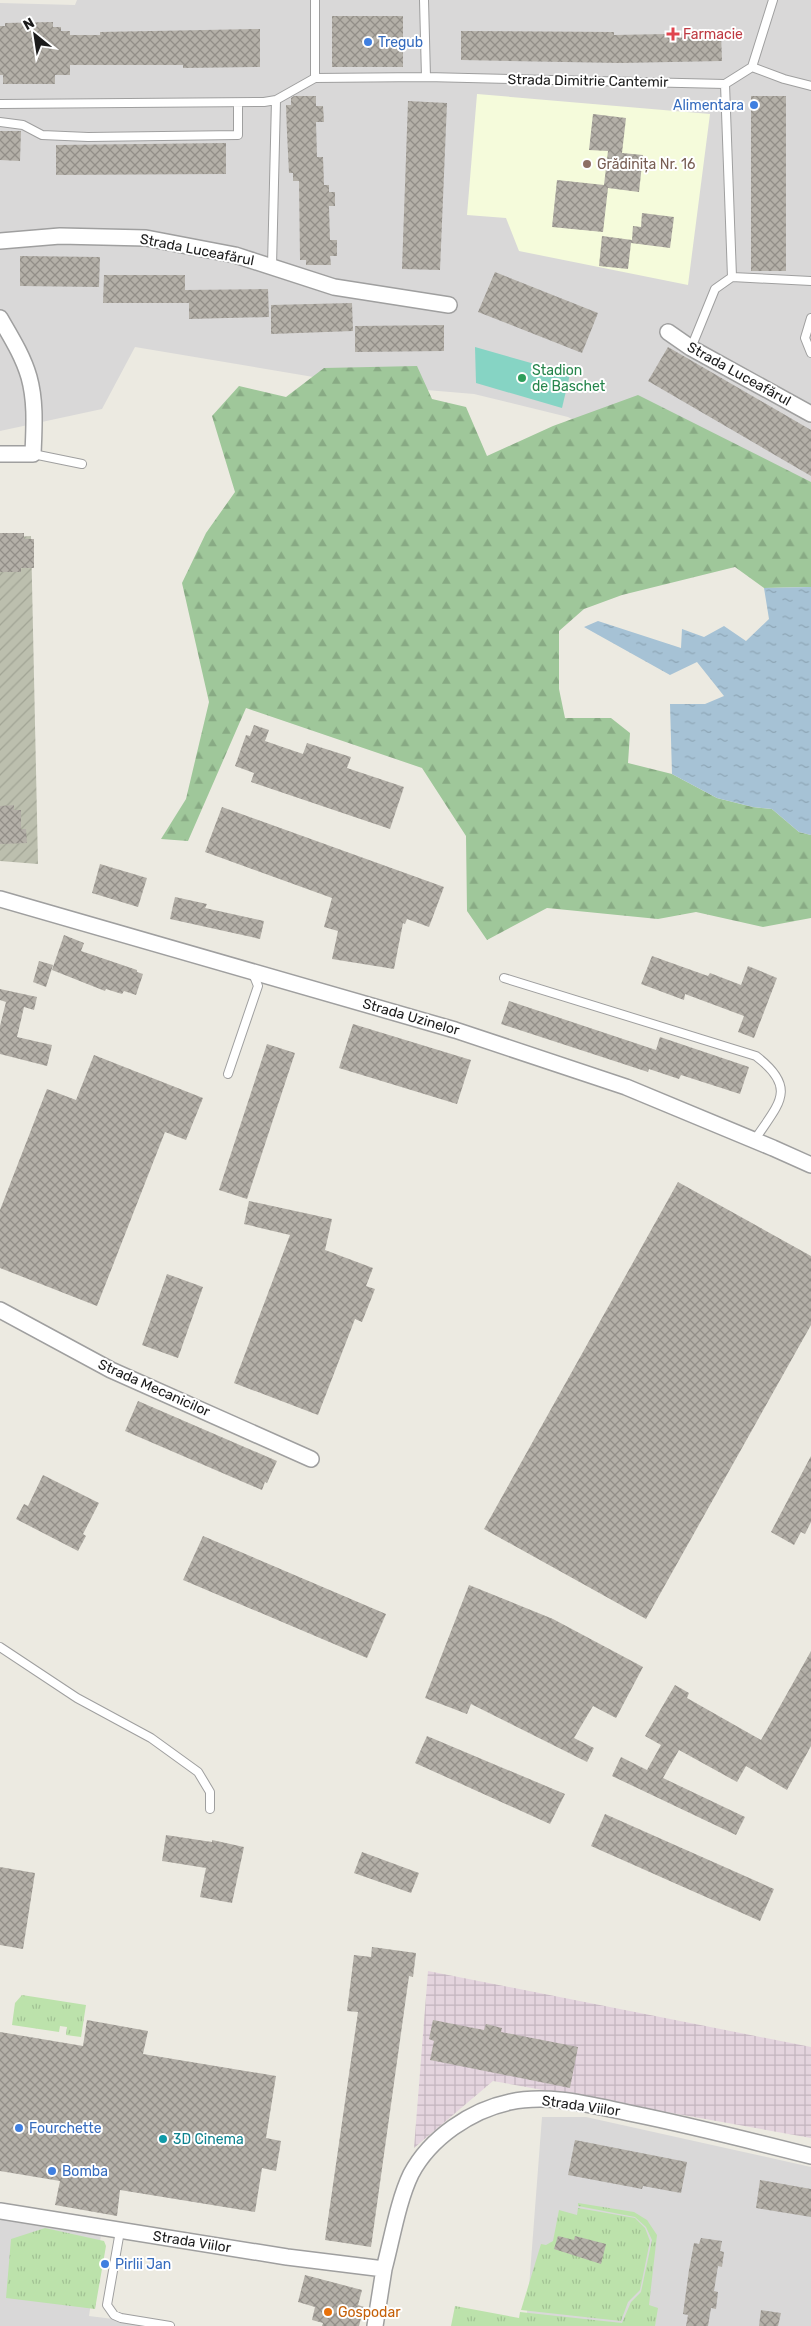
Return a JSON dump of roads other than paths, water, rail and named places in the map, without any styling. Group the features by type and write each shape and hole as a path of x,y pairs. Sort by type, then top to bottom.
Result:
{"street":[{"name":"Strada Luceafărul","path":"0,241 68,236 146,238 236,255 334,287 450,305"},
{"path":"0,318 19,351 29,377 34,407 33,454 0,454"},
{"name":"Strada Luceafărul","path":"668,332 691,348 811,414"},
{"name":"Strada Uzinelor","path":"0,900 455,1030 626,1087 811,1165"},
{"name":"Strada Mecanicilor","path":"0,1310 111,1370 311,1459"},
{"name":"Strada Viilor","path":"375,2326 384,2269 411,2174 428,2150 459,2124 482,2110 511,2102 548,2099 585,2104 698,2127 811,2156"},
{"name":"Strada Viilor","path":"0,2211 287,2257 384,2269"}],"lane":[{"path":"0,104 238,103 276,100 315,78 315,0"},
{"path":"424,0 426,77"},
{"path":"732,278 726,84 752,66 772,0"},
{"path":"752,66 784,79 811,86"},
{"name":"Strada Dimitrie Cantemir","path":"315,78 426,77 726,84"},
{"path":"272,266 276,100"},
{"path":"0,122 23,125 42,135 88,137 238,135 238,103"},
{"path":"691,348 715,289 732,278 811,281"},
{"path":"811,318 805,338 811,353"},
{"path":"33,454 82,464"},
{"path":"228,1074 258,986 252,971"},
{"path":"504,978 756,1056 775,1074 781,1085 781,1099 754,1141"},
{"path":"0,1647 77,1698 151,1738 198,1772 210,1792 210,1809"},
{"path":"120,2231 108,2305 114,2315 121,2318 170,2326"}],"water":[{"path":"811,587 811,835 799,832 772,809 753,807 717,798 672,774 670,704 705,704 724,696 697,662 670,675 584,627 598,621 681,648 682,629 704,637 724,626 746,641 769,619 764,588"}],"place":[{"name":"Farmacie","path":"673,34"},
{"name":"Tregub","path":"368,42"},
{"name":"Alimentara","path":"754,105"},
{"name":"Grădinița Nr. 16","path":"587,164"},
{"name":"Stadion de Baschet","path":"522,378"},
{"name":"Fourchette","path":"19,2128"},
{"name":"3D Cinema","path":"163,2139"},
{"name":"Bomba","path":"52,2171"},
{"name":"Pirlii Jan","path":"105,2264"},
{"name":"Gospodar","path":"328,2312"}]}
